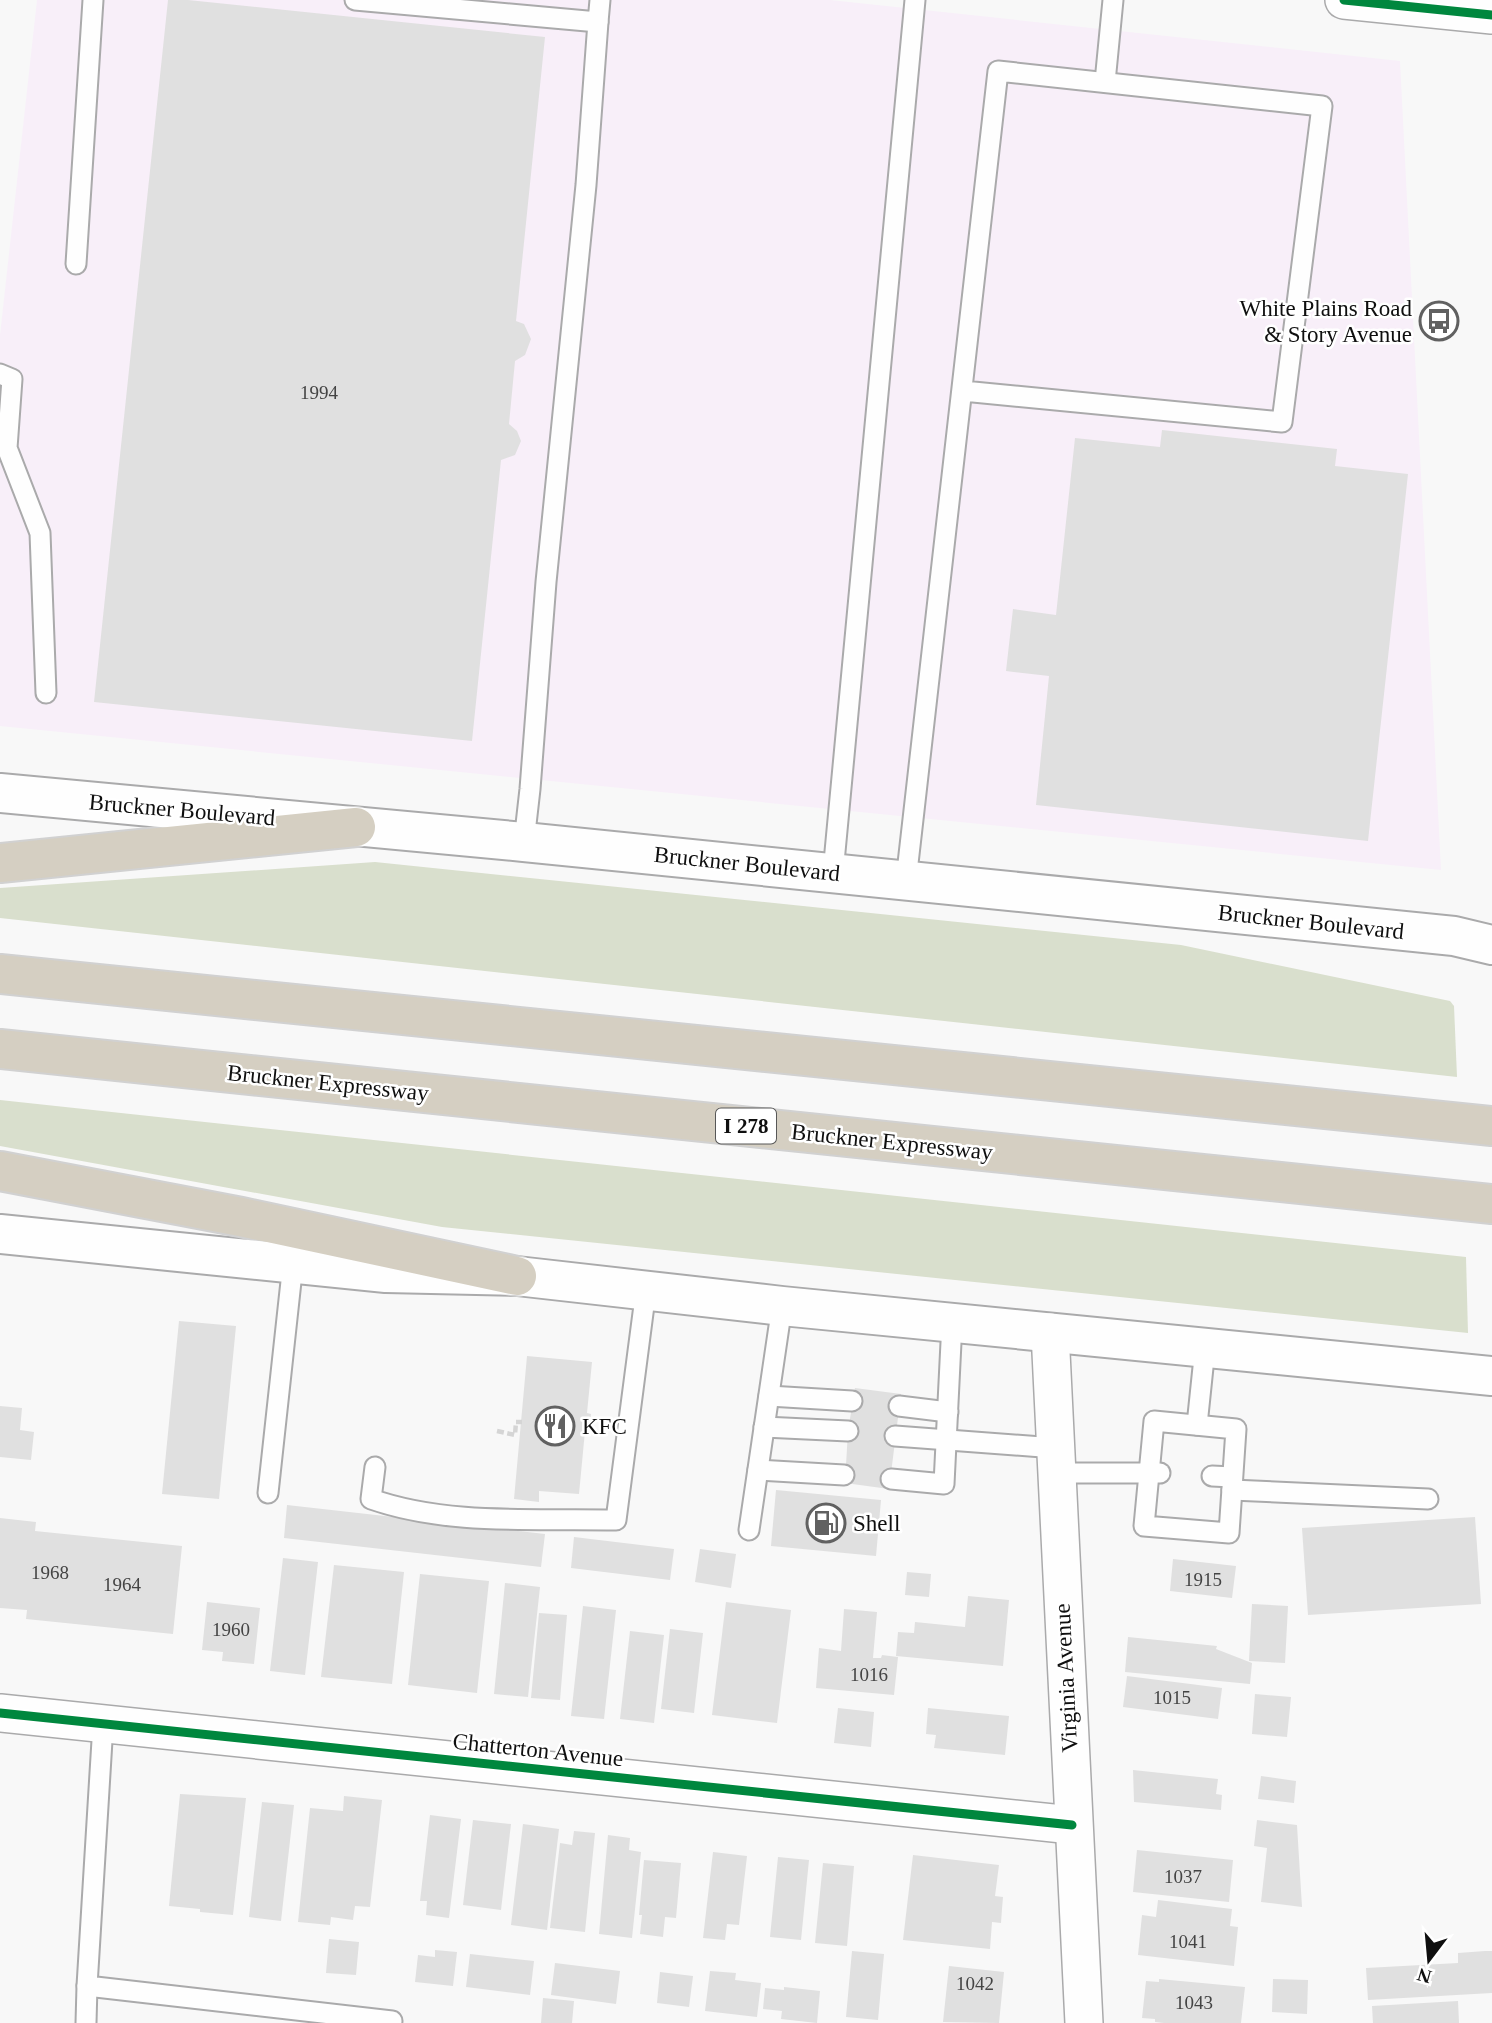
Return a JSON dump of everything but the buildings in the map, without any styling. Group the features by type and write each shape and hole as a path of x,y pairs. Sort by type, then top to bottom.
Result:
{"highway":[{"path":"0,863 356,827"},
{"path":"0,974 1492,1126"},
{"name":"Bruckner Expressway","path":"0,1049 1492,1204"},
{"path":"0,1171 241,1217 517,1276"}],"main road":[{"name":"Bruckner Boulevard","path":"0,793 524,842 1454,936 1492,946"},
{"path":"0,1234 386,1273 517,1276 782,1306 1492,1376"}],"street":[{"path":"1344,0 1492,15"},
{"name":"Virginia Avenue","path":"1050,1332 1072,1825 1084,2023"},
{"name":"Chatterton Avenue","path":"0,1713 1072,1825"}],"lane":[{"path":"76,264 93,0"},
{"path":"355,0 598,22"},
{"path":"524,842 547,568 586,185 600,0"},
{"path":"833,873 915,0"},
{"path":"1105,82 1113,0"},
{"path":"906,881 998,71 1322,106 1282,422 963,391"},
{"path":"0,374 12,380 7,448 40,533 46,693"},
{"path":"268,1493 293,1263"},
{"path":"374,1467 371,1499 401,1509 464,1517 616,1520 646,1290"},
{"path":"749,1530 782,1306"},
{"path":"891,1479 944,1484 952,1322"},
{"path":"1198,1425 1205,1348"},
{"path":"769,1396 852,1401"},
{"path":"899,1406 948,1412"},
{"path":"1154,1421 1198,1425 1236,1429 1229,1533 1144,1526 1155,1473 1154,1421"},
{"path":"764,1427 848,1432"},
{"path":"895,1436 947,1440 1056,1461 1155,1473"},
{"path":"758,1470 844,1475"},
{"path":"1212,1476 1232,1484 1428,1499"},
{"path":"86,2023 103,1724"},
{"path":"87,1986 392,2021 391,2023"}],"path":[{"path":"497,1431 515,1435 516,1422 522,1422"}],"shaded area":[{"path":"37,0 830,0 1400,61 1441,870 0,726 0,335"}],"green space":[{"path":"375,862 1181,945 1450,1001 1454,1006 1457,1077 0,918 0,888"},
{"path":"0,1100 1466,1257 1468,1333 442,1227 0,1146"}],"cycle path":[{"path":"1344,0 1492,15"},
{"path":"0,1713 1072,1825"}],"place":[{"name":"White Plains Road & Story Avenue","path":"1439,321"},
{"name":"KFC","path":"555,1426"},
{"name":"Shell","path":"826,1523"}]}
